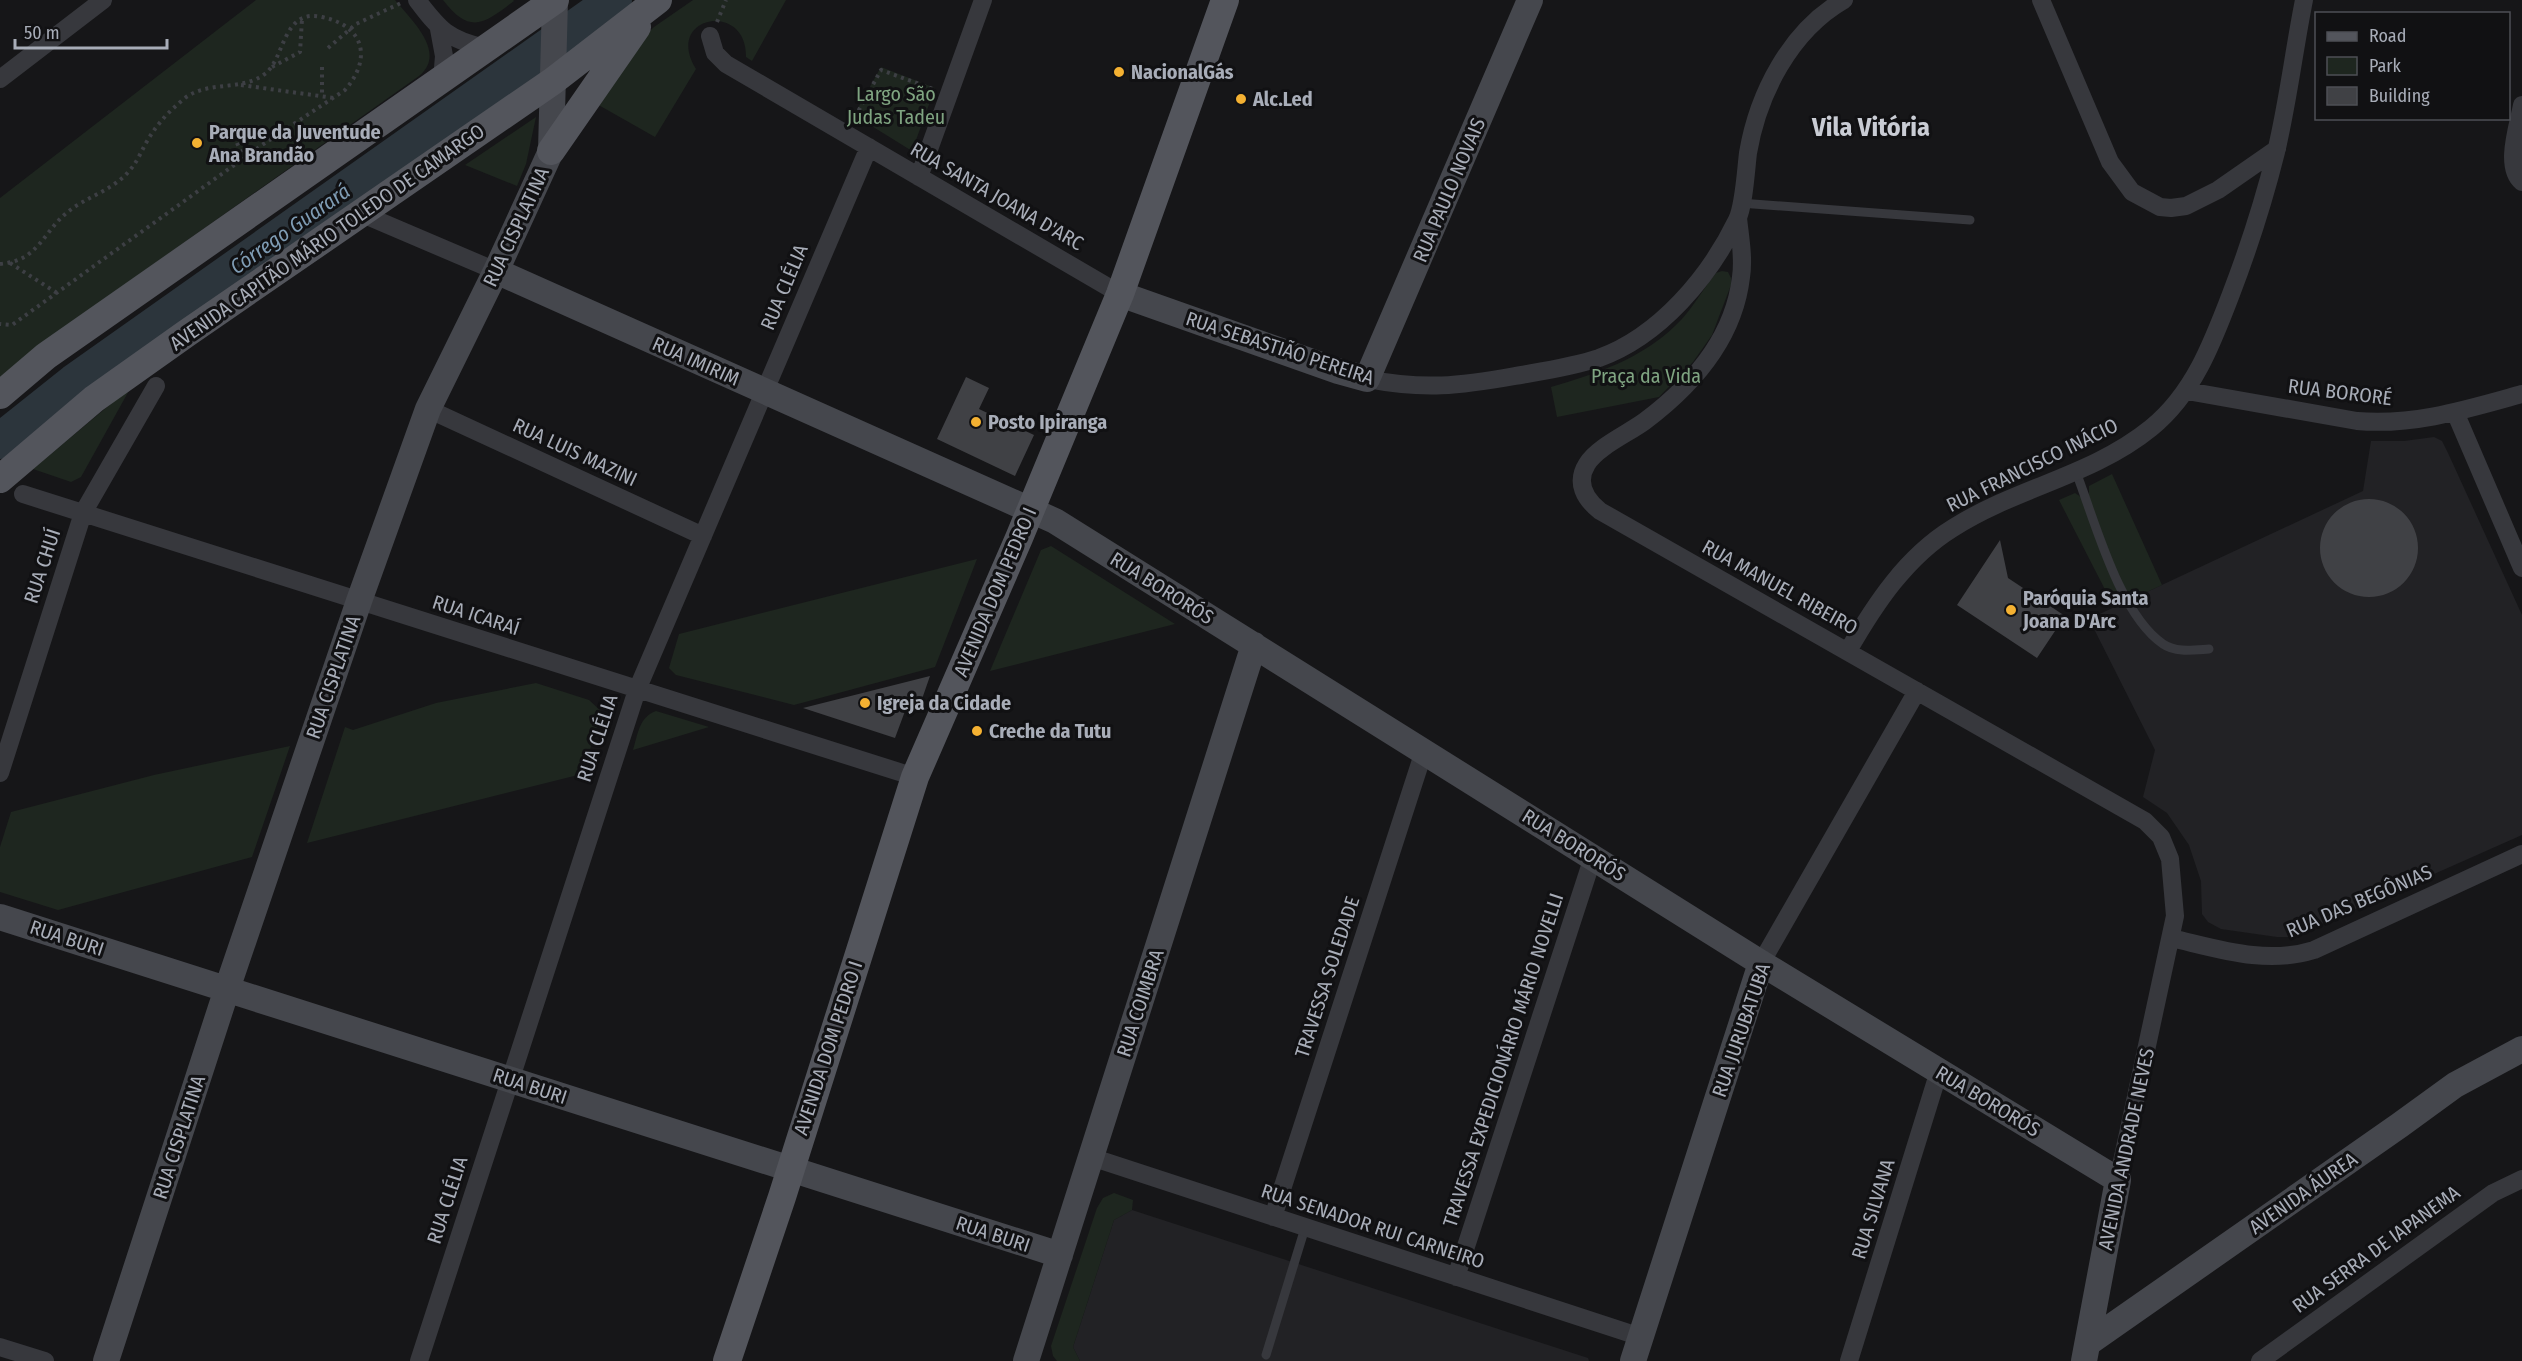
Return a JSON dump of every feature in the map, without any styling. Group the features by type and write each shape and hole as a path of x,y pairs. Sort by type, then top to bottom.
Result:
{"main road":[{"name":"AVENIDA DOM PEDRO I","path":"727,1361 791,1170 915,777 1031,510 1120,294 1225,0"},
{"name":"AVENIDA CAPITÃO MÁRIO TOLEDO DE CAMARGO","path":"11,487 94,399 553,81 656,2"},
{"path":"551,151 656,2"},
{"path":"0,395 46,356 486,48 555,6"}],"street":[{"path":"0,79 103,0"},
{"path":"417,0 439,28 455,39 486,48"},
{"path":"920,177 983,0"},
{"name":"RUA PAULO NOVAIS","path":"1367,379 1530,0"},
{"name":"RUA SEBASTIÃO PEREIRA","path":"1120,294 1327,367 1367,379 1404,386 1461,385 1579,364 1602,357 1667,317 1689,294 1739,211 1749,146 1764,95 1778,67 1811,26 1831,7 1844,0"},
{"path":"2041,0 2110,162 2132,192 2160,207 2186,206 2218,190 2277,149"},
{"name":"RUA FRANCISCO INÁCIO","path":"1848,651 1889,588 1930,545 1953,528 1983,512 2114,454 2152,428 2187,391 2216,335 2246,254 2277,149 2304,0"},
{"name":"RUA CISPLATINA","path":"106,1361 227,989 359,601 428,409 496,271 551,151 555,6"},
{"path":"439,28 444,56 442,80"},
{"name":"RUA SANTA JOANA D'ARC","path":"710,36 715,53 726,64 1120,294"},
{"path":"2522,105 2512,165 2516,178 2522,182"},
{"name":"RUA CLÉLIA","path":"419,1361 637,690 868,147"},
{"name":"RUA MANUEL RIBEIRO","path":"1739,211 1742,275 1738,296 1722,339 1700,370 1678,393 1645,420 1595,454 1586,464 1582,487 1587,500 1600,511 2145,821 2161,837 2170,859 2175,916 2171,938"},
{"name":"RUA IMIRIM","path":"360,213 496,271 1031,510"},
{"name":"RUA CHUÍ","path":"0,773 83,513 156,386"},
{"name":"RUA BORORÉ","path":"2187,391 2380,423 2405,422 2456,412 2522,394"},
{"name":"RUA LUIS MAZINI","path":"428,409 703,536"},
{"path":"2456,412 2522,568"},
{"name":"RUA ICARAÍ","path":"11,487 83,513 915,777"},
{"name":"RUA BORORÓS","path":"1031,510 1055,521 1761,963 2118,1180"},
{"name":"RUA COIMBRA","path":"1026,1361 1254,645"},
{"name":"RUA JURUBATUBA","path":"1637,1349 1761,963 1917,691"},
{"name":"TRAVESSA SOLEDADE","path":"1273,1218 1424,751"},
{"name":"RUA DAS BEGÔNIAS","path":"2171,938 2260,956 2279,958 2297,955 2314,950 2522,854"},
{"name":"TRAVESSA EXPEDICIONÁRIO MÁRIO NOVELLI","path":"1456,1277 1593,857"},
{"name":"RUA BURI","path":"0,917 1060,1256"},
{"name":"AVENIDA ANDRADE NEVES","path":"2086,1352 2118,1180 2171,938"},
{"name":"AVENIDA ÁUREA","path":"2086,1352 2455,1084 2522,1049"},
{"name":"RUA SILVANA","path":"1849,1361 1939,1071"},
{"name":"RUA SENADOR RUI CARNEIRO","path":"1091,1157 1456,1277 1637,1349"},
{"name":"RUA SERRA DE IAPANEMA","path":"2260,1361 2493,1193 2522,1179"},
{"path":"0,1347 45,1361"}],"lane":[{"path":"1739,211 1970,220"},
{"path":"2076,472 2116,580 2138,617 2164,645 2178,650 2209,650"},
{"path":"1266,1355 1305,1228"}],"path":[{"path":"328,48 356,24 408,0"},
{"path":"0,324 12,325 273,138 334,98 355,78 362,61 362,49 357,38 341,24 319,16 302,19 288,33 272,68"},
{"path":"237,85 264,75 300,52 302,19"},
{"path":"322,67 322,97"},
{"path":"846,134 881,70 949,95"},
{"path":"0,264 25,257 37,247 64,215 118,182 131,170 158,124 185,98 212,86 237,85 334,98"},
{"path":"259,128 273,138"},
{"path":"237,143 244,159"},
{"path":"9,263 57,293"}],"shaded area":[{"path":"2434,437 2442,441 2448,453 2522,615 2522,835 2292,937 2221,929 2208,922 2202,914 2201,881 2189,845 2167,813 2143,797 2155,750 2089,619 2363,491 2371,441 2404,441"},
{"path":"1132,1210 1588,1358 1589,1361 1080,1361 1073,1347 1114,1220"}],"green space":[{"name":"Parque da Juventude Ana Brandão","path":"256,0 395,0 424,36 430,57 427,67 419,76 51,337 0,378 0,198"},
{"path":"443,0 514,1 485,20 469,22 461,18"},
{"path":"693,0 786,0 752,61 746,57 743,39 734,27 722,22 709,22 698,27 690,37 689,51 696,69 655,137 595,103 640,40 654,27"},
{"name":"Largo São Judas Tadeu","path":"881,67 935,88 912,151 854,115"},
{"path":"536,117 526,164 517,186 465,165"},
{"name":"Praça da Vida","path":"1728,272 1731,285 1712,335 1693,362 1659,397 1557,417 1551,387 1601,371 1648,347 1682,319 1716,273"},
{"path":"131,387 81,477 71,482 33,469"},
{"path":"2112,474 2162,585 2114,607 2059,500 2075,493 2081,497 2089,494 2089,486"},
{"path":"1051,546 1175,624 990,671 1041,550"},
{"path":"977,559 935,667 794,705 676,675 669,668 679,634"},
{"path":"536,683 589,700 602,712 582,774 307,843 345,727 353,730 436,703"},
{"path":"656,711 709,727 633,750 643,722 646,717"},
{"path":"290,746 252,857 58,910 0,892 0,847 11,812 154,775"},
{"path":"1114,1193 1133,1200 1132,1210 1114,1220 1073,1347 1080,1361 1057,1361 1053,1356 1051,1346 1097,1208 1103,1198"}],"building":[{"name":"Posto Ipiranga","path":"966,377 989,388 979,409 1034,435 1015,476 937,439"},
{"path":"2369,499 2388,502 2404,513 2415,529 2418,548 2415,567 2404,583 2388,594 2369,597 2350,594 2334,583 2323,567 2320,548 2323,529 2334,513 2350,502"},
{"name":"Paróquia Santa Joana D'Arc","path":"2000,540 2008,578 2065,616 2037,658 1957,605"},
{"name":"Igreja da Cidade","path":"930,676 922,699 911,695 895,738 803,708"}],"waterway":[{"name":"Córrego Guarará","path":"0,441 74,382 614,0"}],"place":[{"name":"NacionalGás","path":"1119,72"},
{"name":"Alc.Led","path":"1241,99"},
{"name":"Parque da Juventude Ana Brandão","path":"197,143"},
{"name":"Posto Ipiranga","path":"976,422"},
{"name":"Paróquia Santa Joana D'Arc","path":"2011,610"},
{"name":"Igreja da Cidade","path":"865,703"},
{"name":"Creche da Tutu","path":"977,731"}],"district":[{"name":"Vila Vitória","path":"1871,127"}]}
